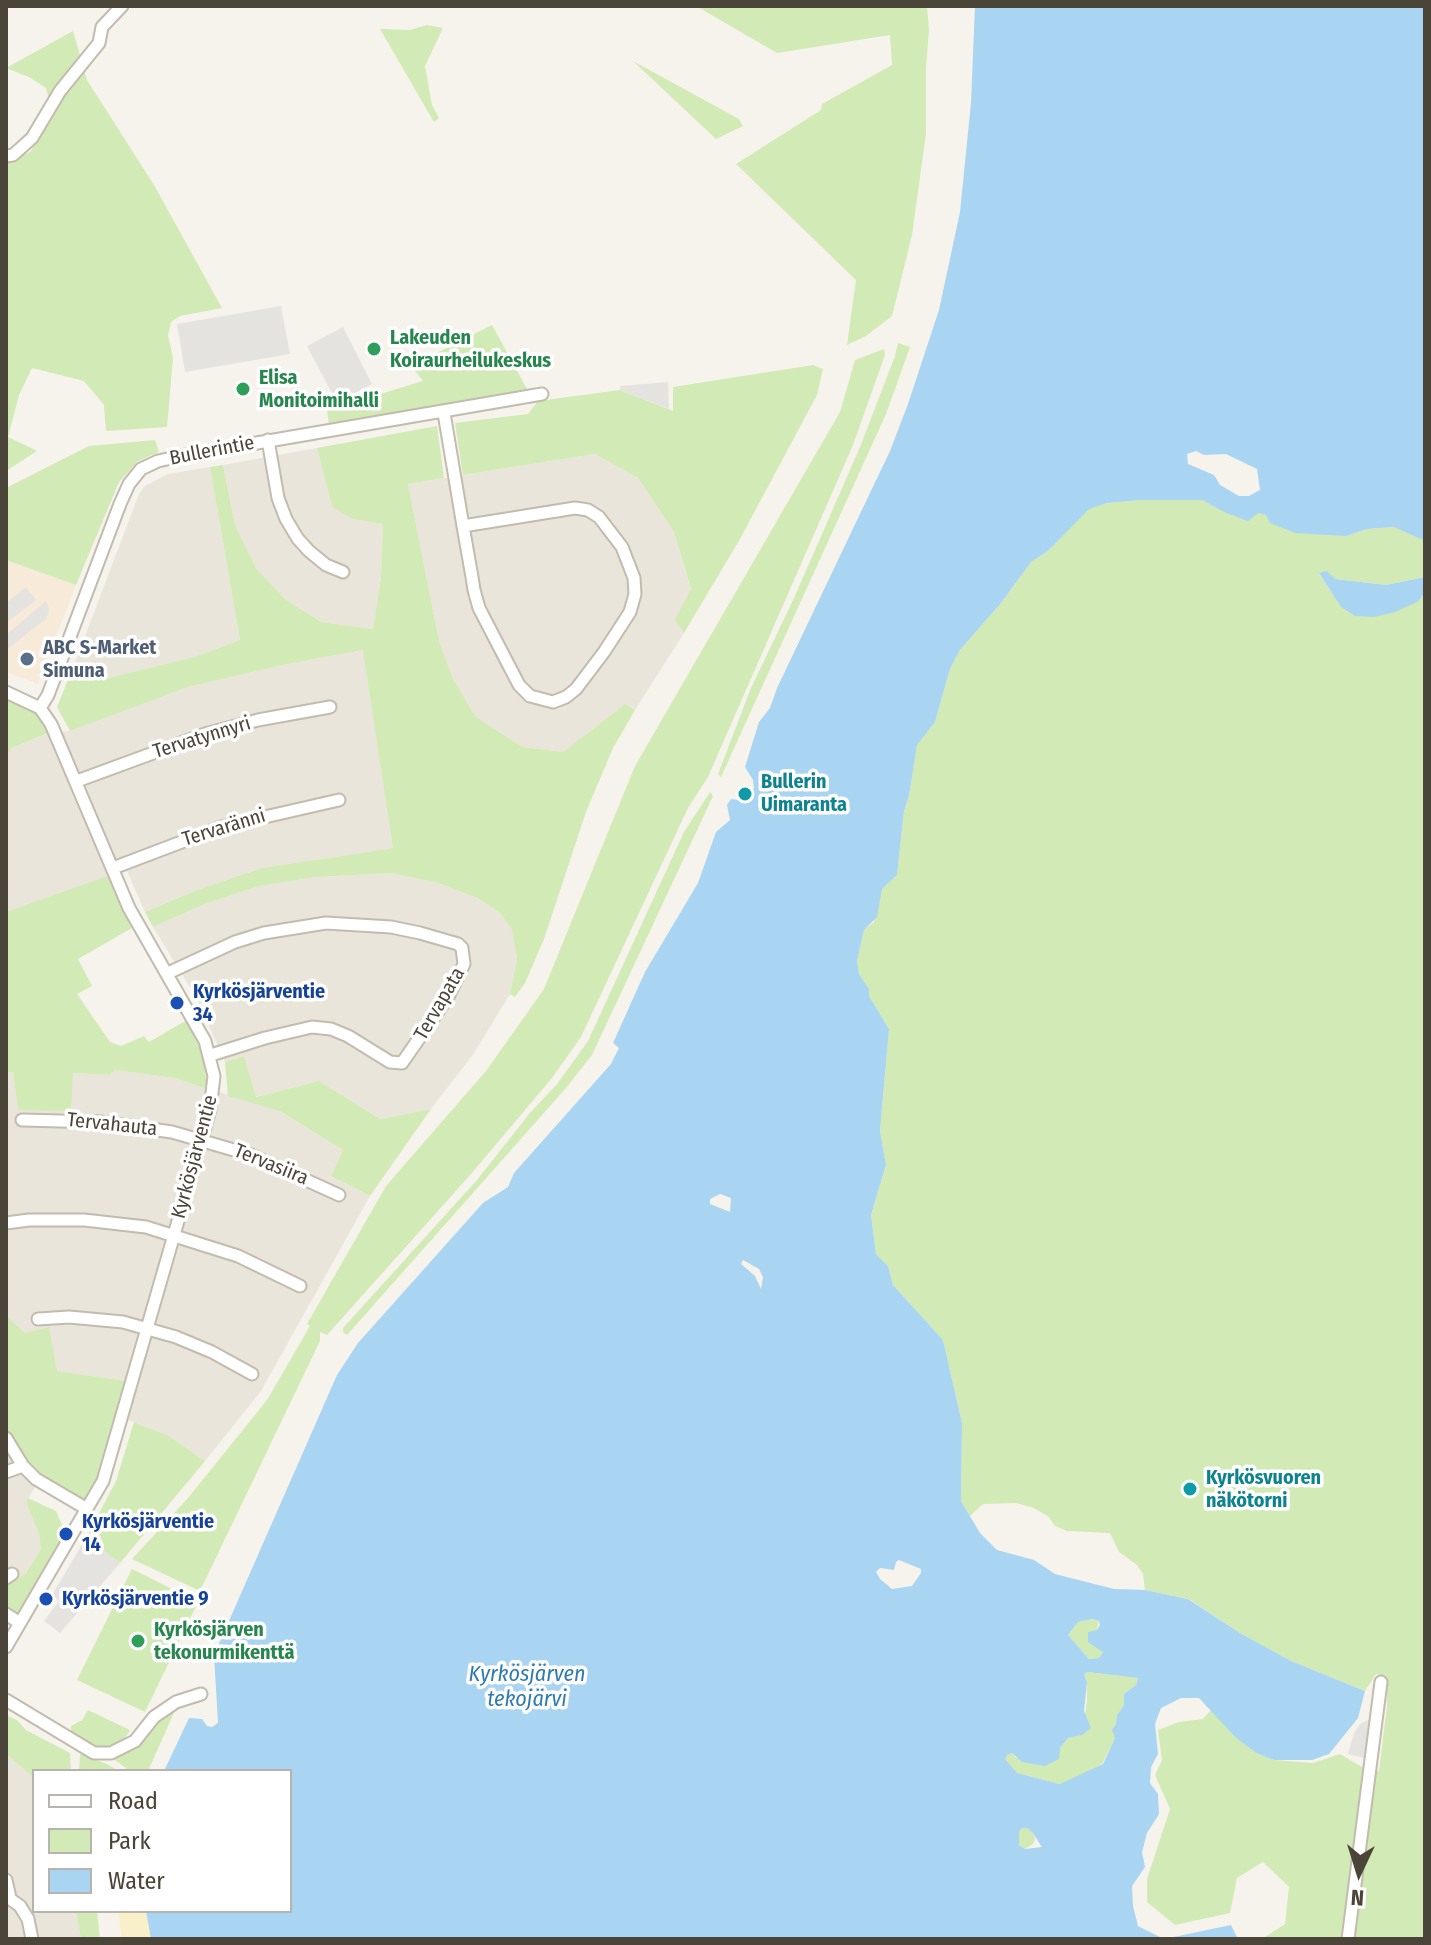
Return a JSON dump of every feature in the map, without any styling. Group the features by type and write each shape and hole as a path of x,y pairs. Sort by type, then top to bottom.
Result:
{"street":[{"path":"6,156 13,155 32,138 60,91 99,43 102,27 122,6"},
{"name":"Bullerintie","path":"40,708 48,695 120,504 129,484 141,469 166,458 542,394"},
{"path":"444,411 463,526 479,608 519,685 530,696 542,701 553,702 566,697 576,689 604,652 630,612 635,594 634,578 622,547 599,517 588,510 575,508 463,526"},
{"path":"268,440 278,498 286,519 309,551 326,565 343,572"},
{"path":"6,692 40,708"},
{"name":"Tervatynnyri","path":"77,781 205,734 258,720 330,707"},
{"name":"Kyrkösjärventie","path":"6,1647 103,1481 214,1092 211,1055 136,920 77,781 51,724 40,708"},
{"name":"Tervaränni","path":"113,868 221,827 339,800"},
{"name":"Tervapata","path":"168,973 249,937 296,926 326,923 391,927 433,936 462,948 464,964 448,997 402,1063 390,1062 331,1029 312,1027 291,1030 211,1055"},
{"name":"Tervahauta","path":"22,1120 134,1126 201,1139"},
{"name":"Tervasiira","path":"201,1139 251,1155 339,1195"},
{"path":"6,1223 84,1220 146,1227 238,1256 300,1286"},
{"path":"38,1319 95,1319 148,1329 212,1352 252,1374"},
{"path":"6,1438 23,1466 36,1479 87,1509"},
{"path":"6,1472 23,1466"},
{"path":"6,1614 20,1623"},
{"path":"1348,1939 1381,1682"},
{"path":"6,1700 94,1753 111,1753 135,1741 154,1717 176,1702 201,1694"},
{"path":"6,1880 8,1897 28,1919 32,1939"}],"shaded area":[{"path":"281,306 290,354 185,372 177,324"},
{"path":"343,327 372,384 337,403 307,346"},
{"path":"668,382 669,409 620,390 620,386"},
{"path":"317,448 332,507 352,519 383,524 381,577 373,629 321,622 285,599 256,568 235,525 223,465"},
{"path":"595,454 638,478 674,532 691,590 676,620 684,633 635,710 625,704 563,752 523,747 476,717 453,679 439,641 408,484"},
{"path":"210,467 240,640 194,657 100,680 71,673 139,494 145,486 168,474"},
{"path":"6,560 76,585 38,684 6,672"},
{"path":"26,587 36,600 6,623 6,603"},
{"path":"46,601 49,608 47,618 6,650 6,635"},
{"path":"364,650 393,848 262,868 145,912 127,871 6,912 6,756 12,748 48,733 70,731 188,687"},
{"path":"391,873 438,883 477,898 500,913 512,930 517,958 510,994 474,1053 431,1109 380,1119 319,1081 255,1097 244,1056 225,1062 196,997 153,927 205,904 259,886 316,877"},
{"path":"115,1070 175,1078 280,1111 343,1150 331,1176 370,1196 261,1391 205,1461 169,1436 117,1415 126,1381 57,1371 6,1316 6,1072 13,1071 18,1109 72,1073 110,1075"},
{"path":"6,1428 31,1470 41,1477 26,1502 39,1534 41,1549 26,1573 6,1585"},
{"path":"86,1538 120,1563 60,1633 44,1621 59,1601 52,1595"},
{"path":"1373,1718 1368,1759 1348,1754 1360,1724"},
{"path":"6,1754 32,1776 32,1913 76,1913 81,1939 6,1939"}],"green space":[{"path":"696,6 927,6 926,133 912,235 892,316 866,336 847,345 856,280 736,164 821,110 822,104 892,65 890,35 777,53"},
{"path":"427,25 443,28 425,66 432,105 439,118 434,122 380,29 410,30"},
{"path":"73,31 87,80 154,185 222,308 180,316 171,322 168,335 173,358 167,427 106,431 104,405 84,381 32,368 19,395 8,437 37,451 6,471 6,164 30,152 54,116 46,88 6,68"},
{"path":"633,61 739,119 743,126 716,139"},
{"path":"492,325 527,389 329,425 327,410 423,381 411,366"},
{"path":"898,343 910,347 886,414 721,777 718,774 751,688 860,447"},
{"path":"884,349 885,355 853,445 708,777 688,808 581,1037 552,1078 471,1174 327,1335 320,1332 320,1341 200,1591 132,1559 188,1498 267,1400 386,1186 486,1071 544,989 635,766 840,412 855,360"},
{"path":"813,365 823,369 817,395 740,539 684,633 675,620 691,589 674,532 638,478 595,454 463,475 455,423 528,414 538,401 620,390 673,411 673,387"},
{"path":"437,426 444,478 408,484 439,641 453,679 476,717 523,747 563,752 625,704 635,710 613,748 586,812 544,939 525,983 515,997 510,994 517,958 512,930 500,913 477,898 438,883 391,873 316,877 259,886 205,904 153,927 145,912 262,868 393,848 363,650 188,687 70,731 57,707 71,673 100,680 194,657 240,640 210,467 223,465 235,525 256,568 285,599 321,622 373,629 381,577 383,524 352,519 332,507 317,448"},
{"path":"155,440 159,452 138,461 119,482 76,585 6,560 6,488 89,446"},
{"path":"1141,500 1202,500 1224,512 1258,513 1346,536 1367,529 1394,527 1425,541 1425,577 1386,585 1319,574 1341,606 1419,601 1425,591 1425,1939 1262,1939 1285,1924 1289,1887 1263,1862 1237,1878 1230,1913 1175,1925 1147,1902 1147,1879 1170,1809 1155,1775 1162,1760 1158,1730 1179,1722 1203,1719 1211,1710 1235,1737 1256,1753 1274,1760 1313,1763 1340,1754 1362,1767 1379,1771 1387,1706 1387,1677 1376,1674 1365,1691 1291,1661 1240,1633 1189,1599 1145,1590 1143,1574 1137,1565 1119,1552 1110,1533 1067,1531 1055,1526 1049,1517 1034,1508 1016,1503 983,1504 970,1516 961,1501 962,1423 943,1340 893,1285 888,1266 876,1254 871,1215 886,1166 880,1131 889,1029 869,996 857,961 864,930 874,922 882,889 897,875 904,811 917,744 935,722 950,669 960,650 1031,562 1048,551 1089,508"},
{"path":"8,701 29,708 48,733 12,748 6,756"},
{"path":"710,792 713,796 592,1055 347,1335 343,1328 477,1180 557,1084 588,1041 684,832"},
{"path":"108,876 132,928 78,959 92,986 77,994 110,1042 121,1046 144,1036 149,1042 187,1020 204,1057 207,1089 175,1078 115,1070 110,1075 73,1073 71,1111 18,1110 13,1072 6,1072 6,912"},
{"path":"244,1056 256,1097 319,1081 380,1119 431,1109 370,1196 331,1176 343,1150 280,1111 228,1096 225,1062"},
{"path":"6,1316 25,1333 49,1327 57,1371 126,1381 102,1470 87,1498 81,1500 31,1470 6,1428"},
{"path":"134,1422 169,1436 205,1461 120,1563 86,1538 116,1481"},
{"path":"28,1498 56,1511 64,1537 20,1612 14,1614 6,1611 6,1585 26,1573 41,1549 39,1534 26,1502"},
{"name":"Kyrkösjärven tekonurmikenttä","path":"132,1569 198,1602 145,1712 77,1680"},
{"path":"1099,1621 1097,1630 1103,1651 1099,1658 1089,1659 1068,1635 1078,1622"},
{"path":"1087,1672 1138,1678 1136,1685 1124,1694 1124,1705 1117,1715 1115,1738 1102,1764 1068,1783 1060,1784 1017,1773 1004,1759 1006,1755 1012,1753 1016,1758 1060,1748 1068,1738 1082,1735 1087,1701 1084,1675"},
{"path":"177,1706 149,1769 127,1769 112,1758"},
{"path":"88,1710 130,1730 119,1748 99,1750 71,1734 71,1726 82,1720"},
{"path":"8,1716 26,1730 70,1753 71,1769 32,1769 32,1776 6,1754"},
{"path":"80,1754 116,1769 79,1769"},
{"path":"1022,1828 1032,1832 1035,1839 1025,1849 1019,1845"},
{"path":"76,1913 97,1913 100,1939 81,1939"}],"sand":[{"path":"118,1913 146,1913 151,1939 122,1939"}],"water":[{"name":"Kyrkösjärven tekojärvi","path":"975,6 1425,6 1425,541 1394,527 1367,529 1346,536 1295,533 1270,523 1266,515 1258,513 1248,521 1202,500 1141,500 1107,503 1089,509 1048,551 1031,562 960,650 950,669 935,722 917,745 904,811 897,875 882,889 877,917 864,930 857,961 869,996 889,1029 880,1131 886,1165 871,1215 876,1254 888,1266 893,1285 943,1340 962,1423 961,1501 980,1533 997,1550 1034,1560 1055,1574 1114,1589 1145,1590 1188,1599 1291,1661 1365,1691 1358,1718 1329,1754 1312,1760 1274,1760 1256,1753 1235,1737 1199,1698 1181,1698 1161,1708 1155,1724 1158,1754 1151,1767 1150,1783 1158,1794 1159,1814 1147,1833 1142,1852 1145,1867 1132,1886 1138,1926 1164,1939 151,1939 146,1913 292,1913 292,1769 165,1769 189,1718 202,1719 212,1727 218,1723 214,1655 337,1375 358,1343 483,1203 508,1187 514,1173 611,1064 619,1048 613,1043 645,972 698,883 716,832 730,820 727,805 731,799 745,801 754,788 745,767 759,722 770,708 890,451 939,310 960,212 971,103","holes":["1196,451 1204,455 1226,454 1257,469 1260,490 1249,496 1239,496 1220,485 1214,475 1188,464 1187,454","720,1194 731,1198 730,1212 710,1204 710,1199","743,1260 759,1269 763,1277 761,1289 755,1276 741,1264","899,1560 921,1569 912,1586 892,1589 880,1579 876,1572 880,1568 894,1570","1099,1621 1097,1630 1088,1632 1088,1642 1103,1652 1099,1658 1089,1659 1068,1635 1078,1622","1087,1672 1138,1678 1136,1685 1124,1694 1124,1705 1112,1730 1115,1738 1103,1764 1060,1784 1017,1773 1005,1759 1007,1755 1012,1753 1022,1762 1045,1766 1059,1759 1060,1748 1068,1738 1082,1735 1091,1728 1084,1711 1087,1682 1084,1675","1027,1828 1042,1847 1025,1849 1019,1845 1019,1832"]},
{"path":"1327,571 1335,579 1386,585 1425,577 1425,591 1419,601 1395,612 1374,617 1355,616 1341,607 1319,573"},
{"path":"1231,1925 1238,1939 1164,1939"}],"place":[{"name":"Lakeuden Koiraurheilukeskus","path":"374,349"},
{"name":"Elisa Monitoimihalli","path":"243,389"},
{"name":"ABC S-Market Simuna","path":"27,659"},
{"name":"Bullerin Uimaranta","path":"745,794"},
{"name":"Kyrkösjärventie 34","path":"177,1003"},
{"name":"Kyrkösvuoren näkötorni","path":"1190,1489"},
{"name":"Kyrkösjärventie 14","path":"66,1534"},
{"name":"Kyrkösjärventie 9","path":"46,1599"},
{"name":"Kyrkösjärven tekonurmikenttä","path":"138,1641"}]}
